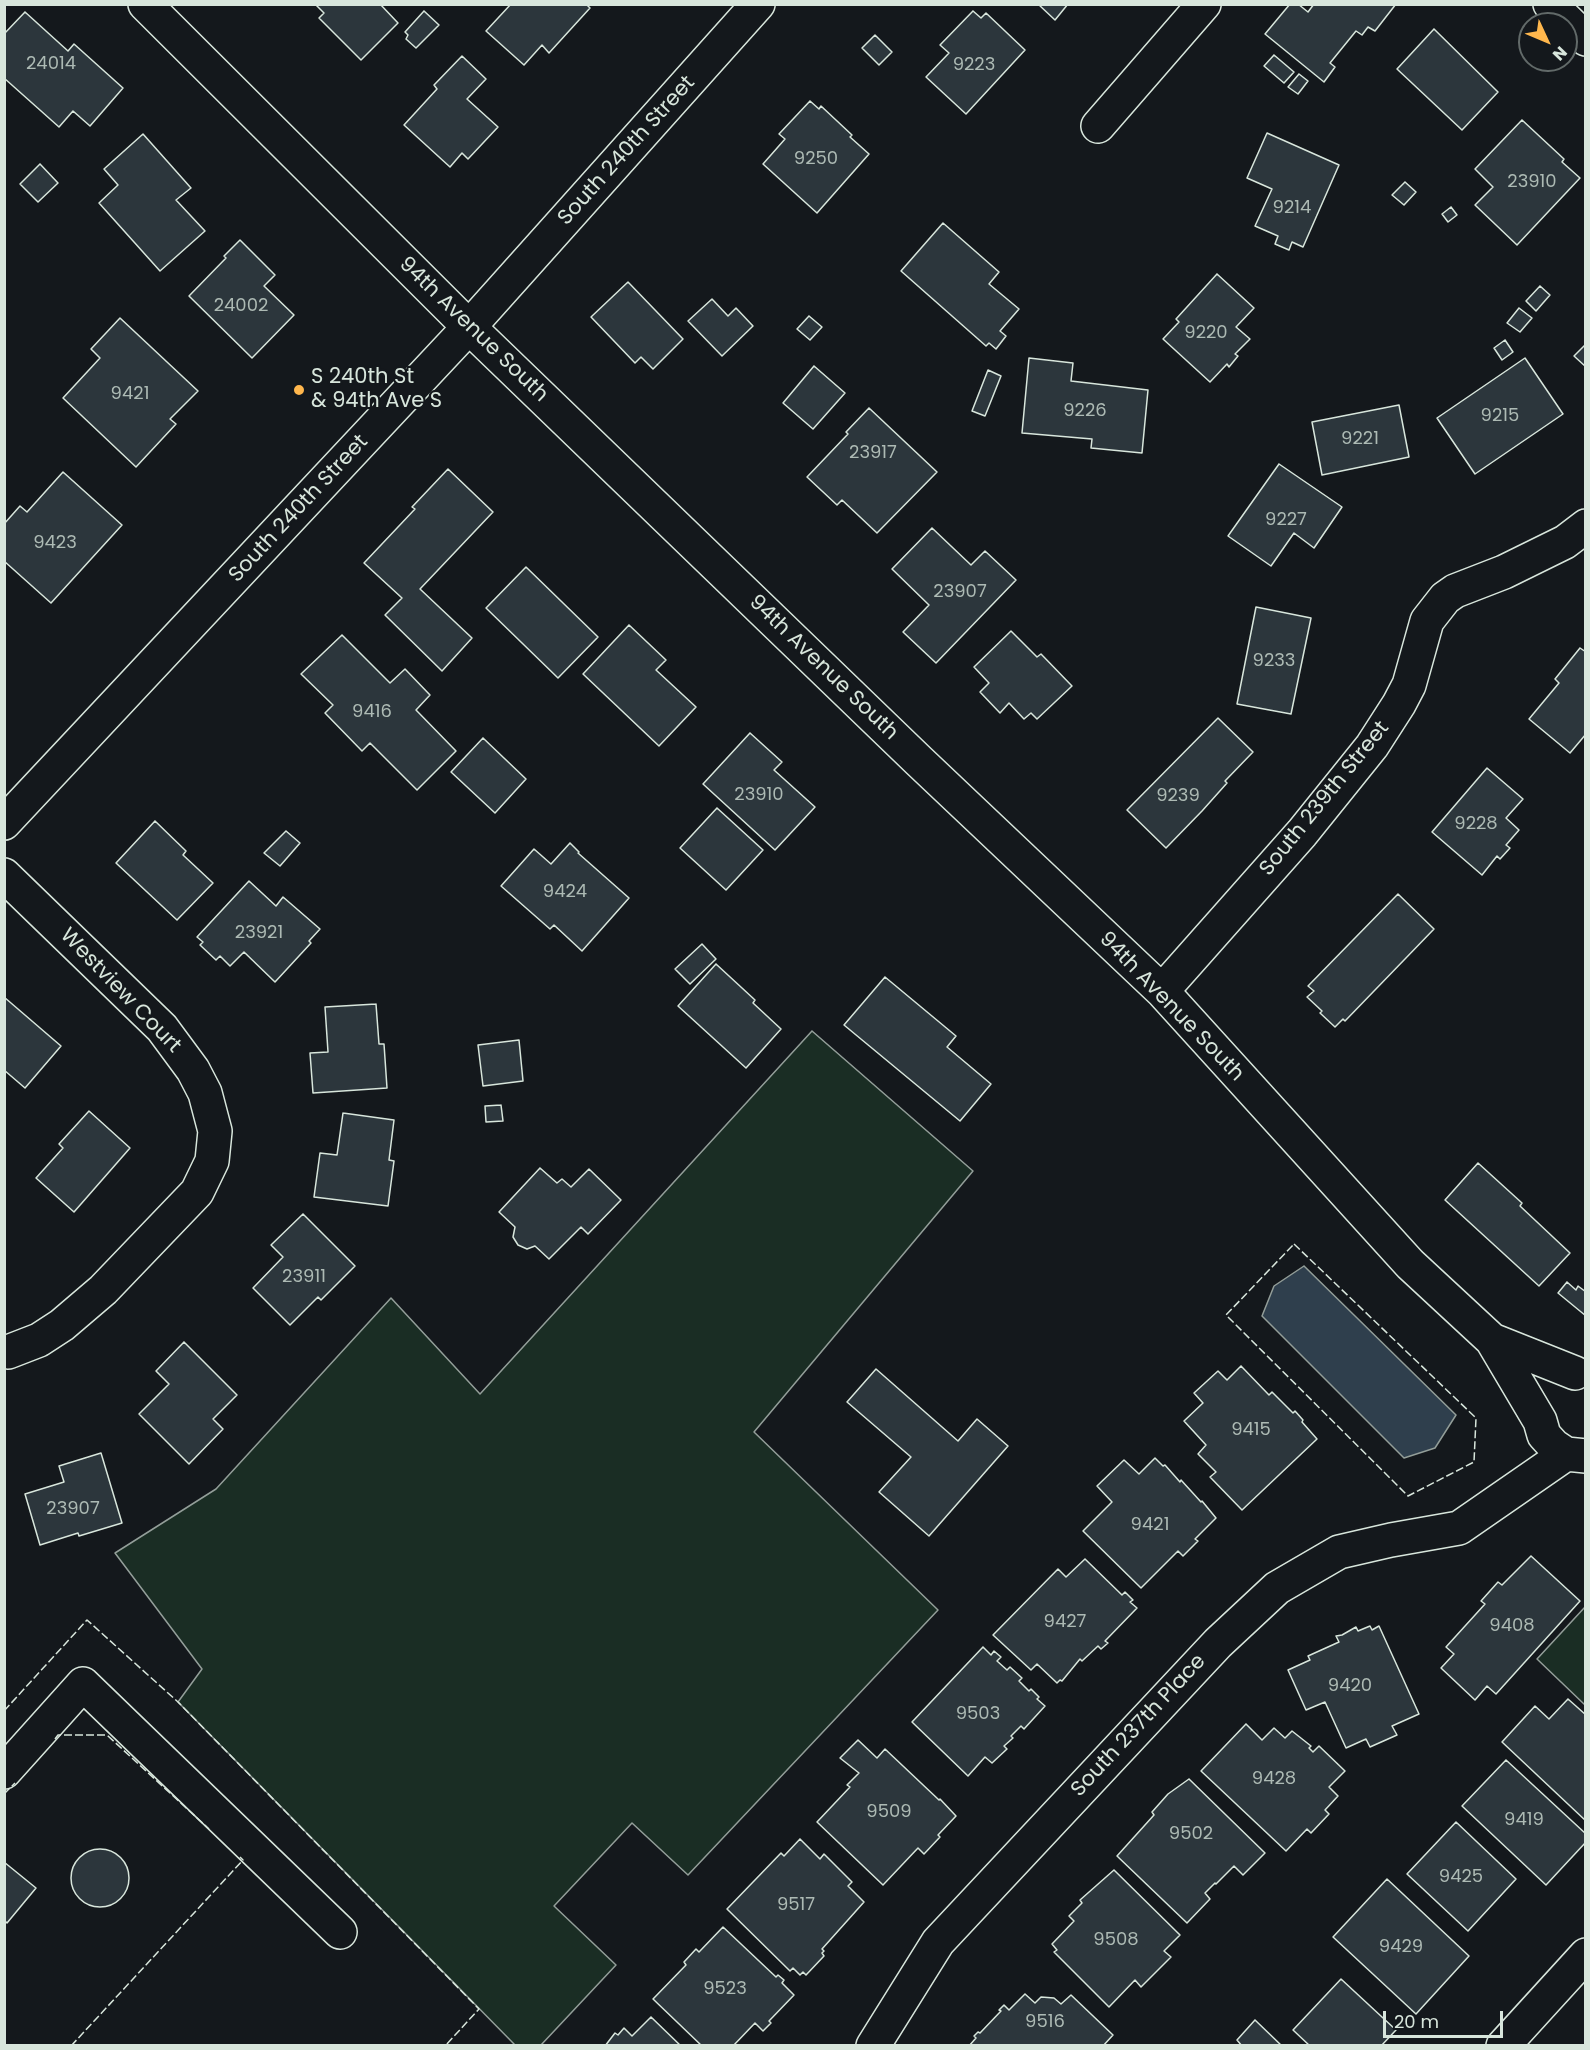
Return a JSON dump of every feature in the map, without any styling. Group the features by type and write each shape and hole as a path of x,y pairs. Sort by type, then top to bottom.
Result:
{"street":[{"name":"South 240th Street","path":"4,823 469,327 758,4"},
{"path":"1098,126 1203,4"},
{"path":"1550,4 1586,39"},
{"name":"94th Avenue South","path":"159,9 469,327 919,761 1162,991 1410,1264 1492,1340 1567,1447"},
{"name":"South 239th Street","path":"1162,991 1302,833 1372,746 1409,685 1427,621 1445,598 1455,591 1504,572 1565,542 1586,526"},
{"name":"Westview Court","path":"4,875 168,1036 193,1070 205,1093 215,1131 212,1161 196,1192 103,1290 62,1325 39,1340 8,1352"},
{"name":"94th Avenue South","path":"1492,1340 1580,1373"},
{"name":"94th Avenue South","path":"1567,1447 1540,1406 1546,1392 1554,1383 1564,1377 1580,1373"},
{"name":"South 237th Place","path":"873,2046 938,1942 1218,1643 1277,1588 1339,1552 1459,1528 1567,1447"},
{"path":"4,1772 83,1684 340,1932"},
{"path":"1503,2046 1586,1955"}],"green space":[{"path":"812,1031 973,1171 754,1432 938,1610 688,1875 632,1823 554,1906 616,1965 541,2045 515,2045 178,1702 202,1669 115,1553 216,1489 391,1298 480,1394"},
{"path":"1585,1607 1585,1705 1537,1659"}],"water":[{"path":"1304,1266 1456,1415 1435,1448 1404,1458 1262,1316 1274,1286"}],"building":[{"path":"315,4 380,4 398,23 361,60 319,18 324,13"},
{"path":"511,4 586,4 590,8 549,53 542,45 524,65 486,31"},
{"path":"1038,4 1068,4 1055,20"},
{"path":"1290,4 1298,4 1308,12 1314,4 1396,4 1375,31 1368,27 1362,35 1356,31 1330,63 1335,67 1324,82 1265,34"},
{"path":"424,11 439,25 416,48 406,39 408,35 405,32"},
{"path":"973,11 981,18 986,13 1025,50 966,114 926,77 949,53 940,45"},
{"path":"25,12 68,51 74,44 123,88 90,126 73,111 59,127 4,78 4,34"},
{"path":"1434,29 1498,92 1462,130 1397,69"},
{"path":"875,35 892,52 879,65 862,48"},
{"path":"1274,55 1294,72 1284,83 1264,66"},
{"path":"462,56 486,79 467,99 498,127 468,159 462,153 450,167 404,125 437,89 434,85"},
{"path":"1299,74 1308,81 1298,94 1288,87"},
{"path":"810,101 819,109 821,106 869,154 817,213 763,164 785,139 779,134"},
{"path":"1522,120 1564,159 1562,162 1580,178 1517,245 1475,205 1493,187 1475,169"},
{"path":"1267,133 1339,165 1303,247 1292,242 1289,250 1275,244 1278,236 1255,226 1272,189 1247,178"},
{"path":"143,134 191,188 176,200 205,231 160,271 99,203 118,185 104,169"},
{"path":"40,164 58,183 38,202 20,184"},
{"path":"1405,182 1416,192 1404,205 1392,195"},
{"path":"1451,207 1457,215 1448,222 1442,214"},
{"path":"943,223 999,272 989,284 1019,309 1000,331 1006,336 996,349 989,343 986,346 901,271"},
{"path":"240,240 275,275 264,286 294,315 252,358 189,296"},
{"path":"1217,274 1254,308 1236,327 1250,339 1235,354 1238,356 1229,367 1227,364 1210,382 1163,339 1179,322 1176,319"},
{"path":"628,282 683,339 653,369 641,357 635,363 591,317"},
{"path":"1540,286 1550,295 1536,311 1526,301"},
{"path":"712,299 728,316 736,308 753,326 722,356 688,321"},
{"path":"1519,308 1532,318 1520,332 1507,323"},
{"path":"809,316 822,327 810,340 797,329"},
{"path":"120,318 198,391 170,419 176,424 136,467 63,398 100,358 91,349"},
{"path":"1505,340 1513,352 1502,360 1494,348"},
{"path":"1586,344 1586,367 1574,356"},
{"path":"1029,358 1073,363 1071,381 1148,390 1142,453 1091,448 1092,439 1022,433"},
{"path":"1525,358 1563,414 1475,474 1437,418"},
{"path":"814,366 845,393 813,429 783,403"},
{"path":"988,370 1001,376 985,416 972,411"},
{"path":"1399,405 1409,457 1322,475 1312,422"},
{"path":"869,408 937,472 877,533 842,500 837,505 807,477"},
{"path":"1279,464 1342,507 1314,548 1294,533 1271,566 1228,536"},
{"path":"448,469 493,512 420,589 472,638 442,671 385,615 402,598 364,563 415,509 412,507"},
{"path":"63,472 122,525 51,603 4,561 4,524 20,506 27,512"},
{"path":"932,528 971,565 985,551 1016,580 936,663 903,632 929,605 892,569"},
{"path":"526,567 598,637 558,678 486,608"},
{"path":"1256,607 1311,618 1291,714 1237,704"},
{"path":"629,625 666,660 656,670 696,707 659,746 583,674"},
{"path":"1011,631 1037,657 1041,654 1072,686 1037,719 1031,713 1024,719 1009,703 1000,713 980,692 989,683 974,667"},
{"path":"342,635 390,683 405,669 430,695 416,710 456,751 417,790 370,743 362,751 325,713 333,705 301,674"},
{"path":"1580,648 1586,652 1586,734 1570,753 1529,719 1559,683 1555,679"},
{"path":"1218,718 1253,752 1225,781 1227,783 1202,811 1166,848 1127,810"},
{"path":"750,733 782,762 774,770 815,807 775,850 703,784"},
{"path":"483,738 526,779 495,813 451,772"},
{"path":"1487,768 1523,799 1506,818 1519,830 1506,845 1510,848 1500,859 1497,856 1482,875 1432,832"},
{"path":"717,808 763,850 726,890 680,848"},
{"path":"155,821 186,851 183,855 213,883 177,920 116,863"},
{"path":"286,831 300,843 280,866 264,853"},
{"path":"570,843 578,853 629,898 582,951 554,925 550,929 501,886 534,849 551,864"},
{"path":"249,881 276,906 283,897 320,929 309,941 311,943 275,982 244,952 230,966 220,956 216,960 200,945 203,942 197,937"},
{"path":"1398,894 1434,929 1345,1021 1343,1019 1335,1027 1307,997 1314,991 1308,986"},
{"path":"702,944 716,959 690,984 675,969"},
{"path":"716,964 755,1000 753,1003 781,1029 746,1068 678,1006"},
{"path":"885,977 956,1036 947,1047 991,1084 960,1121 844,1025"},
{"path":"4,997 61,1046 25,1088 4,1070"},
{"path":"376,1004 379,1044 384,1044 387,1088 313,1093 310,1053 328,1052 325,1007"},
{"path":"519,1040 523,1081 483,1086 478,1045"},
{"path":"501,1105 503,1121 486,1122 485,1106"},
{"path":"89,1111 130,1148 74,1212 36,1178 63,1148 59,1144"},
{"path":"343,1113 394,1120 389,1160 394,1161 388,1206 314,1197 320,1153 337,1155"},
{"path":"1478,1163 1522,1203 1520,1206 1570,1253 1539,1286 1445,1200"},
{"path":"540,1168 557,1183 562,1179 571,1187 589,1169 621,1200 588,1234 581,1227 549,1259 535,1246 527,1249 518,1245 513,1237 515,1227 499,1212"},
{"path":"303,1214 355,1266 321,1300 318,1297 290,1325 253,1288 283,1257 271,1245"},
{"path":"1567,1282 1576,1290 1578,1286 1586,1292 1586,1316 1558,1293"},
{"path":"184,1342 237,1395 213,1419 223,1429 189,1464 139,1414 169,1384 156,1371"},
{"path":"1241,1366 1269,1395 1272,1392 1293,1413 1295,1411 1317,1439 1242,1510 1210,1477 1216,1472 1198,1454 1206,1445 1184,1421 1203,1403 1194,1393 1218,1371 1227,1380"},
{"path":"876,1369 958,1441 977,1419 1008,1446 929,1536 879,1492 911,1457 847,1402"},
{"path":"101,1453 122,1523 40,1545 25,1494 64,1482 59,1466"},
{"path":"1155,1458 1163,1466 1165,1465 1180,1482 1181,1480 1216,1518 1195,1539 1198,1541 1183,1556 1178,1551 1141,1588 1083,1531 1112,1502 1097,1486 1124,1460 1139,1474"},
{"path":"1531,1556 1580,1601 1496,1694 1487,1686 1475,1700 1441,1668 1454,1654 1446,1647 1485,1604 1481,1601 1498,1582 1502,1585"},
{"path":"1085,1559 1122,1595 1125,1592 1133,1600 1130,1602 1137,1608 1105,1641 1108,1643 1101,1649 1098,1646 1082,1661 1080,1659 1062,1681 1057,1683 1037,1664 1031,1670 993,1635 1058,1569 1066,1577"},
{"path":"1370,1626 1372,1630 1379,1626 1419,1714 1392,1726 1397,1735 1370,1747 1366,1739 1346,1748 1325,1702 1306,1710 1288,1670 1310,1660 1308,1656 1339,1642 1336,1636 1356,1627 1358,1631"},
{"path":"983,1647 991,1655 994,1651 1001,1657 997,1661 1007,1670 1010,1667 1022,1678 1019,1681 1029,1691 1031,1689 1045,1706 1024,1729 1021,1726 1011,1736 1013,1738 1004,1746 1007,1749 992,1763 985,1757 968,1776 912,1722"},
{"path":"1568,1699 1586,1715 1586,1821 1502,1742 1535,1706 1549,1719"},
{"path":"1246,1724 1262,1740 1274,1728 1285,1738 1292,1731 1311,1746 1309,1748 1313,1752 1319,1746 1345,1771 1329,1787 1338,1796 1325,1810 1329,1814 1311,1833 1307,1829 1286,1851 1201,1771"},
{"path":"858,1740 877,1758 885,1749 956,1816 924,1854 918,1848 883,1885 817,1822 850,1787 847,1785 859,1773 840,1758"},
{"path":"1506,1760 1586,1834 1586,1842 1546,1885 1462,1806"},
{"path":"1189,1779 1265,1853 1243,1875 1234,1866 1215,1883 1205,1893 1210,1899 1187,1923 1117,1856 1154,1815 1152,1812 1168,1794"},
{"path":"1456,1822 1516,1879 1468,1931 1407,1874"},
{"path":"800,1839 820,1859 824,1854 852,1882 848,1886 864,1902 822,1949 824,1956 806,1975 803,1972 800,1975 793,1968 790,1971 727,1909 781,1853 784,1856"},
{"path":"94,1849 106,1849 116,1853 125,1862 129,1884 121,1899 106,1907 94,1907 84,1903 75,1894 71,1884 71,1872 75,1862 84,1853"},
{"path":"4,1862 36,1888 7,1923 4,1920"},
{"path":"1114,1870 1180,1935 1164,1951 1171,1957 1141,1987 1135,1980 1109,2007 1054,1952 1057,1950 1052,1944 1074,1921 1069,1916 1082,1903 1080,1900"},
{"path":"1387,1879 1469,1956 1416,2014 1333,1937"},
{"path":"723,1927 776,1977 778,1975 784,1980 782,1983 794,1995 769,2021 771,2023 763,2031 755,2023 733,2046 702,2046 653,1999 686,1965 684,1962 696,1949 699,1952"},
{"path":"1341,1979 1396,2030 1381,2046 1310,2046 1293,2030"},
{"path":"1025,1994 1035,2003 1041,1997 1054,1998 1061,2004 1071,1995 1113,2035 1103,2046 969,2046 976,2038 974,2036 980,2033 1004,2005 1009,2010"},
{"path":"651,2017 681,2046 605,2046 615,2033 618,2035 624,2028 632,2036"},
{"path":"1255,2020 1282,2046 1242,2046 1237,2040"}],"fence":[{"path":"1294,1244 1476,1418 1474,1462 1408,1496 1226,1315 1294,1244"},
{"path":"4,1711 87,1620 178,1702 479,2009 445,2046"},
{"path":"55,1739 58,1735 107,1735 209,1829"},
{"path":"4,1794 15,1783"},
{"path":"71,2046 243,1860 240,1857"}],"place":[{"name":"S 240th St & 94th Ave S","path":"299,390"}]}
